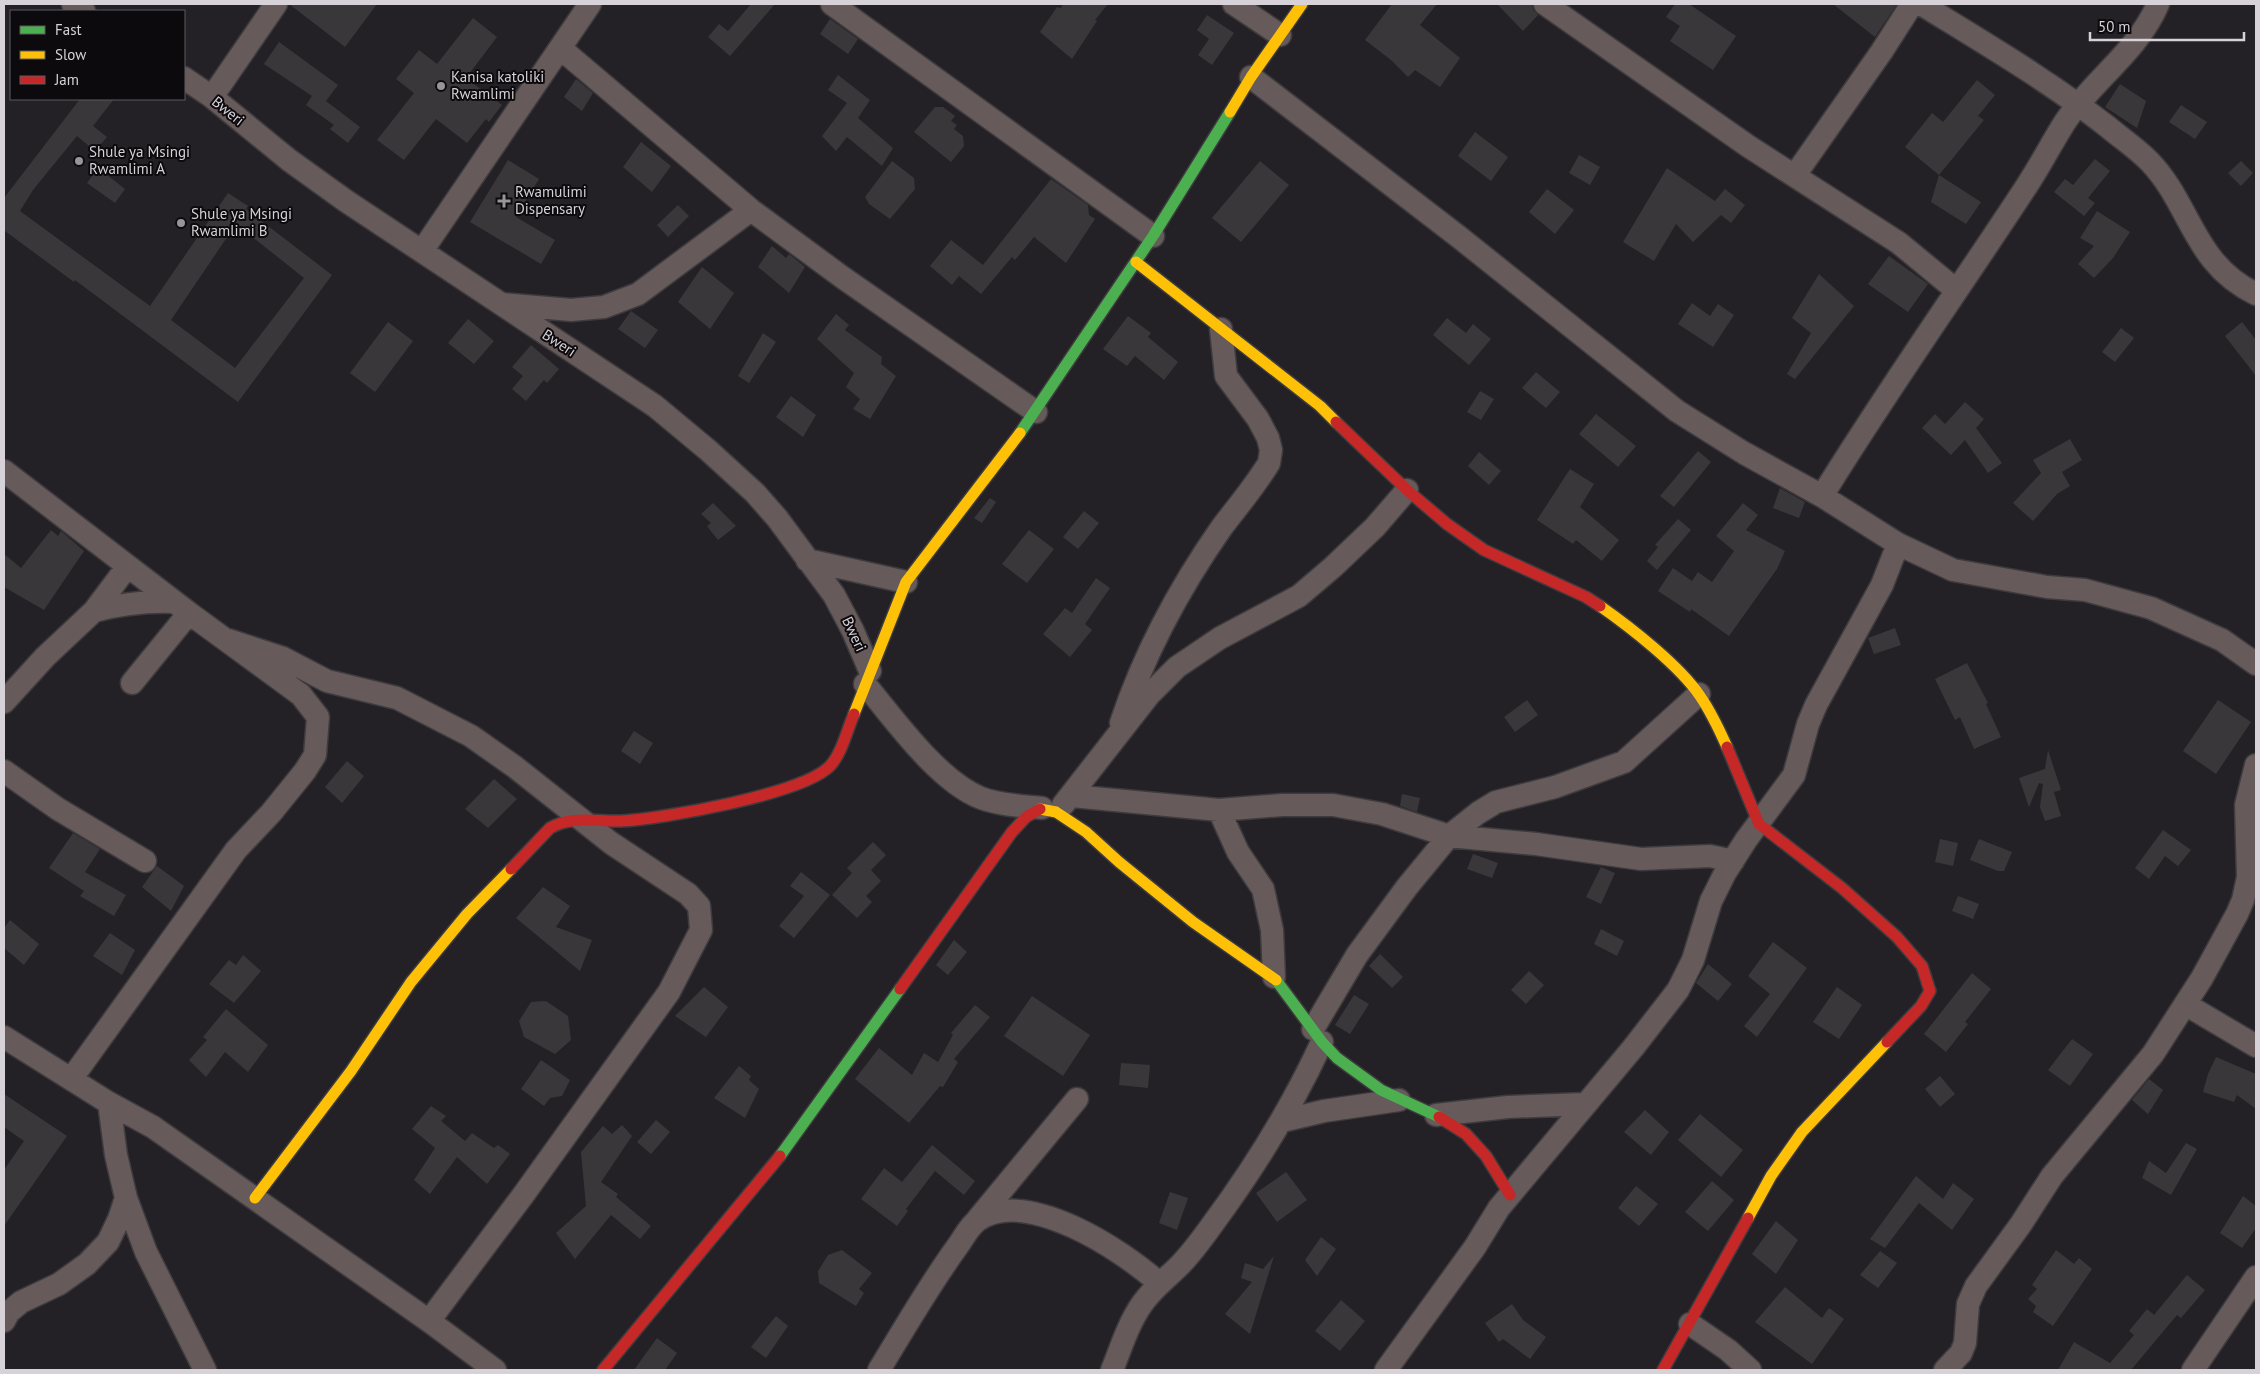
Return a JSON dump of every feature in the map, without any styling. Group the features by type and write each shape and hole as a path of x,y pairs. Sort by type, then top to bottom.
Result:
{"street":[{"path":"212,97 276,4"},
{"path":"422,251 590,4"},
{"path":"832,4 1153,236"},
{"path":"1234,4 1280,35"},
{"path":"256,1198 351,1071 412,982 467,914 550,828 556,824 581,820 614,822 644,820 712,806 799,784 828,769 839,751 906,582 1036,412 1153,236 1251,77 1302,4"},
{"path":"1795,175 1882,51 1912,4"},
{"path":"1921,4 2078,104 2148,160 2163,177 2205,252 2213,262 2256,294"},
{"path":"1822,496 2025,188 2078,104 2141,36 2158,4"},
{"path":"1555,6 1748,146 1899,243 1956,290"},
{"path":"560,48 751,210 842,277 1036,412"},
{"path":"1251,77 1459,237 1677,410 1744,453 1822,496 1898,544 1953,570 2047,587 2085,590 2151,608 2222,640 2256,664"},
{"name":"Bweri","path":"185,79 212,97 289,160 346,201 655,406 755,493 777,518 806,560 834,594 853,630 868,677 932,762 959,785 982,798 1049,810"},
{"path":"501,304 571,310 604,307 638,294 751,210"},
{"path":"1136,262 1320,406 1406,490 1447,524 1484,550 1586,597 1617,618 1675,668 1700,694 1715,719 1759,824 1842,888 1897,937 1922,966 1930,991 1916,1012 1819,1113 1791,1147 1766,1184 1663,1370"},
{"path":"1116,738 1132,690 1160,630 1216,536 1269,463 1271,450 1268,438 1258,419 1226,376 1221,329"},
{"path":"4,472 181,608 302,695 313,707 318,717 315,755 293,788 236,850 72,1078"},
{"path":"603,1370 778,1159 1012,832 1026,817 1049,810 1072,796 1149,695 1177,667 1220,638 1298,596 1333,568 1368,533 1406,490"},
{"path":"1386,1370 1510,1195 1633,1048 1678,990 1693,960 1711,902 1732,861 1794,775 1808,724 1816,705 1882,585 1898,544"},
{"path":"806,560 906,582"},
{"path":"4,702 45,657 94,611 127,567"},
{"path":"94,611 120,604 144,601 181,608"},
{"path":"132,683 181,608"},
{"path":"228,640 283,658 327,681 398,698 471,736 515,767 611,843 688,894 699,906 701,930 669,992 524,1194 429,1321"},
{"path":"1112,1370 1141,1305 1159,1282 1177,1268 1200,1240 1240,1186 1282,1121 1318,1036 1357,955 1407,887 1449,836 1478,813 1496,802 1555,787 1624,762 1700,694"},
{"path":"1945,1370 1961,1353 1965,1344 1968,1304 1976,1286 2022,1224 2052,1176 2148,1061 2202,978 2243,900 2248,864 2246,805 2256,764"},
{"path":"4,771 90,830 145,861"},
{"path":"1072,796 1219,810 1282,805 1333,805 1382,814 1449,836 1536,844 1641,859 1710,856 1732,861"},
{"path":"1049,810 1086,832 1119,862 1193,922 1274,977 1336,1058 1399,1100 1436,1115 1466,1134 1494,1168 1510,1195"},
{"path":"1219,810 1238,852 1264,889 1272,930 1274,977"},
{"path":"2186,1004 2256,1046"},
{"path":"4,1037 109,1103 153,1127 256,1198 495,1370"},
{"path":"879,1370 938,1274 977,1220 1078,1099"},
{"path":"1282,1121 1324,1111 1399,1100"},
{"path":"109,1103 116,1155 126,1198 146,1252 205,1370"},
{"path":"1436,1115 1508,1108 1585,1104"},
{"path":"4,1321 12,1303 60,1284 87,1264 108,1242 126,1198"},
{"path":"977,1220 1000,1211 1023,1212 1056,1219 1090,1233 1143,1268 1159,1282"},
{"path":"2194,1370 2256,1277"},
{"path":"1690,1324 1728,1350 1750,1370"}],"building":[{"path":"289,4 377,4 345,47"},
{"path":"751,4 775,4 730,56 708,37 719,24 728,31"},
{"path":"1063,4 1108,4 1095,20 1097,21 1072,59 1040,32 1057,7 1061,8"},
{"path":"1392,4 1437,4 1420,25 1460,58 1440,87 1415,70 1408,77 1391,60 1365,40"},
{"path":"1497,4 1532,4 1533,10 1538,15 1523,31"},
{"path":"1675,4 1689,4 1736,36 1713,70 1670,41 1680,26 1666,17"},
{"path":"1833,4 1897,4 1875,37"},
{"path":"1207,15 1234,33 1212,65 1198,55 1209,39 1197,30"},
{"name":"Kanisa katoliki Rwamlimi","path":"473,18 497,37 466,78 502,105 489,122 486,119 467,143 436,119 404,160 377,140 414,93 396,79 419,50 437,64"},
{"path":"830,19 858,39 848,54 820,34"},
{"path":"279,42 338,85 326,101 360,127 348,143 330,129 334,125 306,105 312,96 264,64"},
{"path":"838,75 870,100 858,118 893,148 882,166 847,137 836,151 822,136 847,103 828,90"},
{"path":"576,79 593,93 582,111 564,97"},
{"path":"1977,80 1995,95 1978,116 1984,120 1939,175 1905,147 1932,113 1943,122"},
{"path":"2120,84 2146,101 2137,128 2105,107"},
{"path":"79,100 113,100 93,126 107,137 95,151 77,136 33,190 20,211 150,306 228,193 248,206 246,209 332,275 238,402 75,280 74,282 5,231 4,233 4,198","holes":["236,224 304,278 235,368 171,320"]},
{"path":"2181,105 2207,122 2195,139 2169,122"},
{"path":"935,107 943,107 955,116 951,121 957,125 954,129 963,136 964,146 951,162 914,132"},
{"path":"1475,132 1508,157 1491,181 1458,156"},
{"path":"641,142 671,166 652,192 623,167"},
{"path":"1579,155 1600,167 1590,185 1569,173"},
{"path":"2095,159 2110,171 2088,198 2095,203 2084,216 2054,192 2065,179 2073,185"},
{"name":"Rwamulimi Dispensary","path":"508,160 539,179 516,217 555,240 541,264 470,222"},
{"path":"892,161 914,178 915,189 890,219 869,204 865,197"},
{"path":"1260,161 1289,185 1241,242 1212,218"},
{"path":"2241,161 2253,173 2241,186 2228,173"},
{"path":"98,168 125,189 115,203 87,183"},
{"path":"1667,168 1715,201 1725,189 1745,205 1731,223 1721,215 1693,242 1676,224 1654,261 1623,242"},
{"path":"1939,175 1981,202 1966,224 1931,202"},
{"path":"1051,179 1088,205 1089,215 1095,219 1066,263 1034,237 1015,260 1012,257 981,294 959,276 952,285 930,266 951,240 983,265"},
{"path":"1547,189 1574,210 1555,234 1529,212"},
{"path":"678,205 689,216 668,237 657,225"},
{"path":"2097,211 2130,232 2113,258 2094,278 2078,264 2094,246 2080,238"},
{"path":"772,246 786,258 789,254 805,267 789,293 758,267"},
{"path":"1889,256 1928,284 1908,312 1868,284"},
{"path":"702,267 734,293 710,329 678,302"},
{"path":"1819,274 1854,306 1795,379 1787,374 1811,333 1792,318"},
{"path":"1692,303 1710,316 1718,304 1734,315 1713,347 1678,324"},
{"path":"631,311 658,330 645,348 618,329"},
{"path":"836,314 849,325 845,330 882,357 881,364 896,376 870,419 853,409 860,399 846,387 854,373 817,339"},
{"path":"1128,316 1151,333 1148,337 1178,362 1164,380 1135,356 1127,366 1103,349"},
{"path":"1447,318 1466,333 1473,324 1491,339 1469,365 1433,335"},
{"path":"468,319 494,341 474,364 448,343"},
{"path":"388,322 413,341 375,392 350,373"},
{"path":"2242,322 2256,340 2256,376 2225,336"},
{"path":"2121,328 2134,338 2115,362 2102,352"},
{"path":"763,333 776,342 749,383 738,376"},
{"path":"531,345 559,369 547,383 544,380 526,401 512,389 523,376 512,367"},
{"path":"1536,372 1560,392 1546,408 1522,388"},
{"path":"1480,391 1494,399 1481,420 1467,412"},
{"path":"791,396 816,415 803,437 776,417"},
{"path":"1965,402 1984,419 1976,428 2002,463 1988,473 1965,440 1951,455 1922,428 1935,414 1945,424"},
{"path":"1596,414 1636,446 1618,467 1579,434"},
{"path":"2070,439 2082,460 2062,472 2070,486 2057,494 2033,521 2013,503 2041,473 2033,460"},
{"path":"1698,451 1711,462 1674,507 1660,496"},
{"path":"1479,452 1501,471 1489,485 1468,466"},
{"path":"1570,469 1594,484 1580,507 1619,540 1602,561 1576,540 1573,544 1537,520"},
{"path":"1780,488 1805,502 1799,518 1773,508"},
{"path":"990,498 996,502 982,523 974,518"},
{"path":"713,503 736,526 718,540 707,526 711,523 701,514"},
{"path":"1743,503 1758,515 1746,530 1785,551 1777,569 1729,636 1691,609 1690,612 1658,591 1673,568 1692,581 1698,572 1712,582 1734,551 1716,536"},
{"path":"1084,511 1099,523 1078,549 1063,537"},
{"path":"1678,519 1691,530 1657,570 1647,561 1658,547 1655,545"},
{"path":"51,530 58,536 61,531 84,551 44,610 4,587 4,554 21,568"},
{"path":"1029,530 1054,549 1027,583 1002,564"},
{"path":"1096,578 1110,588 1085,624 1092,630 1070,657 1043,634 1065,608 1072,613"},
{"path":"1895,628 1901,645 1874,654 1868,638"},
{"path":"1967,663 1988,703 1986,704 2001,737 1974,749 1960,717 1955,720 1935,679"},
{"path":"1527,700 1538,715 1515,732 1504,717"},
{"path":"2218,700 2251,722 2216,774 2183,751"},
{"path":"634,731 653,743 640,764 621,751"},
{"path":"2048,750 2061,790 2054,792 2061,816 2045,821 2040,807 2043,784 2039,783 2029,807 2019,778 2045,769"},
{"path":"347,761 364,776 342,803 325,787"},
{"path":"494,779 517,799 488,828 465,809"},
{"path":"1402,794 1420,798 1417,812 1400,806"},
{"path":"2163,830 2191,850 2178,866 2165,856 2149,879 2135,868"},
{"path":"73,833 100,849 85,872 126,895 114,916 80,896 84,891 49,868"},
{"path":"1940,839 1958,843 1953,866 1935,862"},
{"path":"1979,839 2012,852 2004,871 1998,871 1970,860"},
{"path":"873,842 886,855 871,870 881,881 866,896 872,902 857,918 832,895 852,873 847,868"},
{"path":"1473,854 1498,863 1492,878 1467,869"},
{"path":"157,866 184,886 171,911 142,887"},
{"path":"1601,867 1615,873 1601,904 1586,897"},
{"path":"801,872 830,895 794,938 779,926 804,896 790,886"},
{"path":"543,887 570,906 556,927 592,940 580,971 516,918"},
{"path":"1958,896 1979,904 1973,919 1952,911"},
{"path":"10,920 39,944 24,965 4,948 4,928"},
{"path":"1601,929 1624,941 1617,956 1594,944"},
{"path":"110,933 135,950 122,975 93,956"},
{"path":"954,940 967,952 948,975 936,965"},
{"path":"1773,942 1807,968 1757,1037 1744,1026 1770,994 1748,976"},
{"path":"1380,954 1403,977 1392,988 1369,966"},
{"path":"243,955 261,971 234,1003 209,984 229,960 236,965"},
{"path":"1708,964 1732,984 1718,1001 1696,983"},
{"path":"1529,971 1544,985 1526,1004 1511,990"},
{"path":"1972,973 1991,989 1965,1022 1968,1024 1946,1052 1924,1034"},
{"path":"704,987 728,1007 706,1037 675,1016"},
{"path":"1837,987 1862,1005 1839,1039 1813,1022"},
{"path":"1354,995 1369,1004 1350,1034 1335,1025"},
{"path":"1032,996 1090,1035 1063,1076 1004,1036"},
{"path":"546,1001 568,1016 571,1040 555,1054 524,1037 519,1021 531,1002"},
{"path":"975,1005 990,1017 954,1059 958,1062 943,1087 940,1086 909,1123 855,1079 879,1048 912,1075 924,1053 938,1062 953,1035 951,1033"},
{"path":"226,1009 268,1045 248,1072 225,1052 206,1077 189,1060 207,1040 203,1037"},
{"path":"2072,1039 2093,1054 2070,1086 2048,1070"},
{"path":"2216,1057 2256,1074 2256,1109 2237,1095 2234,1102 2203,1092 2208,1074"},
{"path":"541,1060 570,1080 562,1096 550,1098 544,1106 521,1089"},
{"path":"1121,1063 1150,1065 1148,1088 1119,1085"},
{"path":"739,1066 751,1076 749,1080 759,1089 745,1118 714,1098"},
{"path":"1940,1076 1955,1094 1940,1107 1925,1089"},
{"path":"2149,1079 2163,1090 2148,1114 2132,1100"},
{"path":"4,1094 67,1136 4,1226 4,1170 24,1141 4,1127"},
{"path":"431,1106 446,1116 441,1121 465,1141 472,1133 494,1148 498,1145 510,1154 487,1184 457,1157 430,1194 414,1180 435,1148 412,1129"},
{"path":"1645,1110 1669,1132 1651,1155 1624,1132"},
{"path":"1700,1114 1743,1150 1721,1177 1678,1140"},
{"path":"656,1120 670,1132 651,1154 637,1142"},
{"path":"622,1125 632,1136 601,1182 618,1194 616,1197 651,1226 640,1239 611,1215 575,1259 556,1233 586,1206 581,1152 603,1126 612,1134"},
{"path":"2186,1143 2197,1149 2171,1195 2142,1178 2149,1161 2166,1173"},
{"path":"932,1145 975,1181 964,1195 935,1171 906,1209 908,1211 897,1226 861,1199 884,1168 902,1182"},
{"path":"1286,1172 1307,1200 1277,1222 1256,1193"},
{"path":"1916,1176 1943,1199 1953,1183 1974,1199 1952,1230 1919,1203 1885,1248 1870,1239"},
{"path":"1712,1181 1734,1200 1708,1231 1685,1212"},
{"path":"1636,1186 1658,1204 1639,1226 1618,1208"},
{"path":"1170,1192 1188,1198 1177,1230 1159,1223"},
{"path":"2243,1196 2256,1206 2256,1228 2242,1248 2220,1233"},
{"path":"1776,1221 1798,1240 1776,1274 1752,1254"},
{"path":"1321,1237 1336,1249 1317,1276 1305,1260"},
{"path":"842,1250 872,1273 859,1289 864,1293 856,1306 819,1283 818,1271 828,1255"},
{"path":"2056,1250 2074,1264 2079,1258 2092,1269 2053,1326 2033,1312 2036,1306 2028,1299 2037,1289 2032,1285"},
{"path":"1880,1251 1897,1263 1878,1288 1860,1275"},
{"path":"1274,1256 1250,1334 1225,1314 1252,1282 1241,1278 1245,1263 1263,1269"},
{"path":"2187,1275 2205,1290 2181,1318 2177,1315 2131,1370 2058,1370 2074,1342 2110,1363 2134,1335 2129,1331 2147,1309 2154,1315"},
{"path":"1785,1287 1822,1318 1829,1308 1844,1319 1812,1364 1755,1322"},
{"path":"1341,1300 1365,1321 1340,1351 1315,1331"},
{"path":"1512,1304 1523,1320 1546,1337 1530,1359 1503,1339 1499,1342 1485,1323"},
{"path":"776,1316 788,1326 766,1358 751,1347"},
{"path":"657,1338 677,1353 665,1370 634,1370"}],"traffic: fast":[{"path":"1020,433 1153,236 1230,112"},
{"path":"1276,980 1322,1042 1337,1058 1381,1090 1439,1117"},
{"path":"780,1156 900,989"}],"traffic: slow":[{"path":"1230,112 1251,77 1302,4"},
{"path":"1136,262 1320,406 1336,422"},
{"path":"854,714 906,582 1020,433"},
{"path":"1600,606 1654,648 1691,684 1708,708 1727,747"},
{"path":"1040,809 1056,812 1086,832 1119,862 1193,922 1276,980"},
{"path":"255,1198 351,1071 411,982 467,914 511,869"},
{"path":"1748,1218 1771,1176 1802,1132 1887,1042"}],"traffic: jam":[{"path":"1336,422 1407,490 1447,524 1484,550 1586,597 1600,606"},
{"path":"511,869 550,828 558,824 576,820 621,821 667,816 763,795 815,776 834,761 854,714"},
{"path":"1727,747 1759,824 1842,888 1897,937 1922,966 1930,991 1921,1006 1887,1042"},
{"path":"900,989 1012,832 1026,817 1040,809"},
{"path":"1439,1117 1466,1134 1486,1156 1510,1195"},
{"path":"603,1370 780,1156"},
{"path":"1663,1370 1748,1218"}],"place":[{"name":"Kanisa katoliki Rwamlimi","path":"441,86"},
{"name":"Shule ya Msingi Rwamlimi A","path":"79,161"},
{"name":"Rwamulimi Dispensary","path":"504,201"},
{"name":"Shule ya Msingi Rwamlimi B","path":"181,223"}]}
